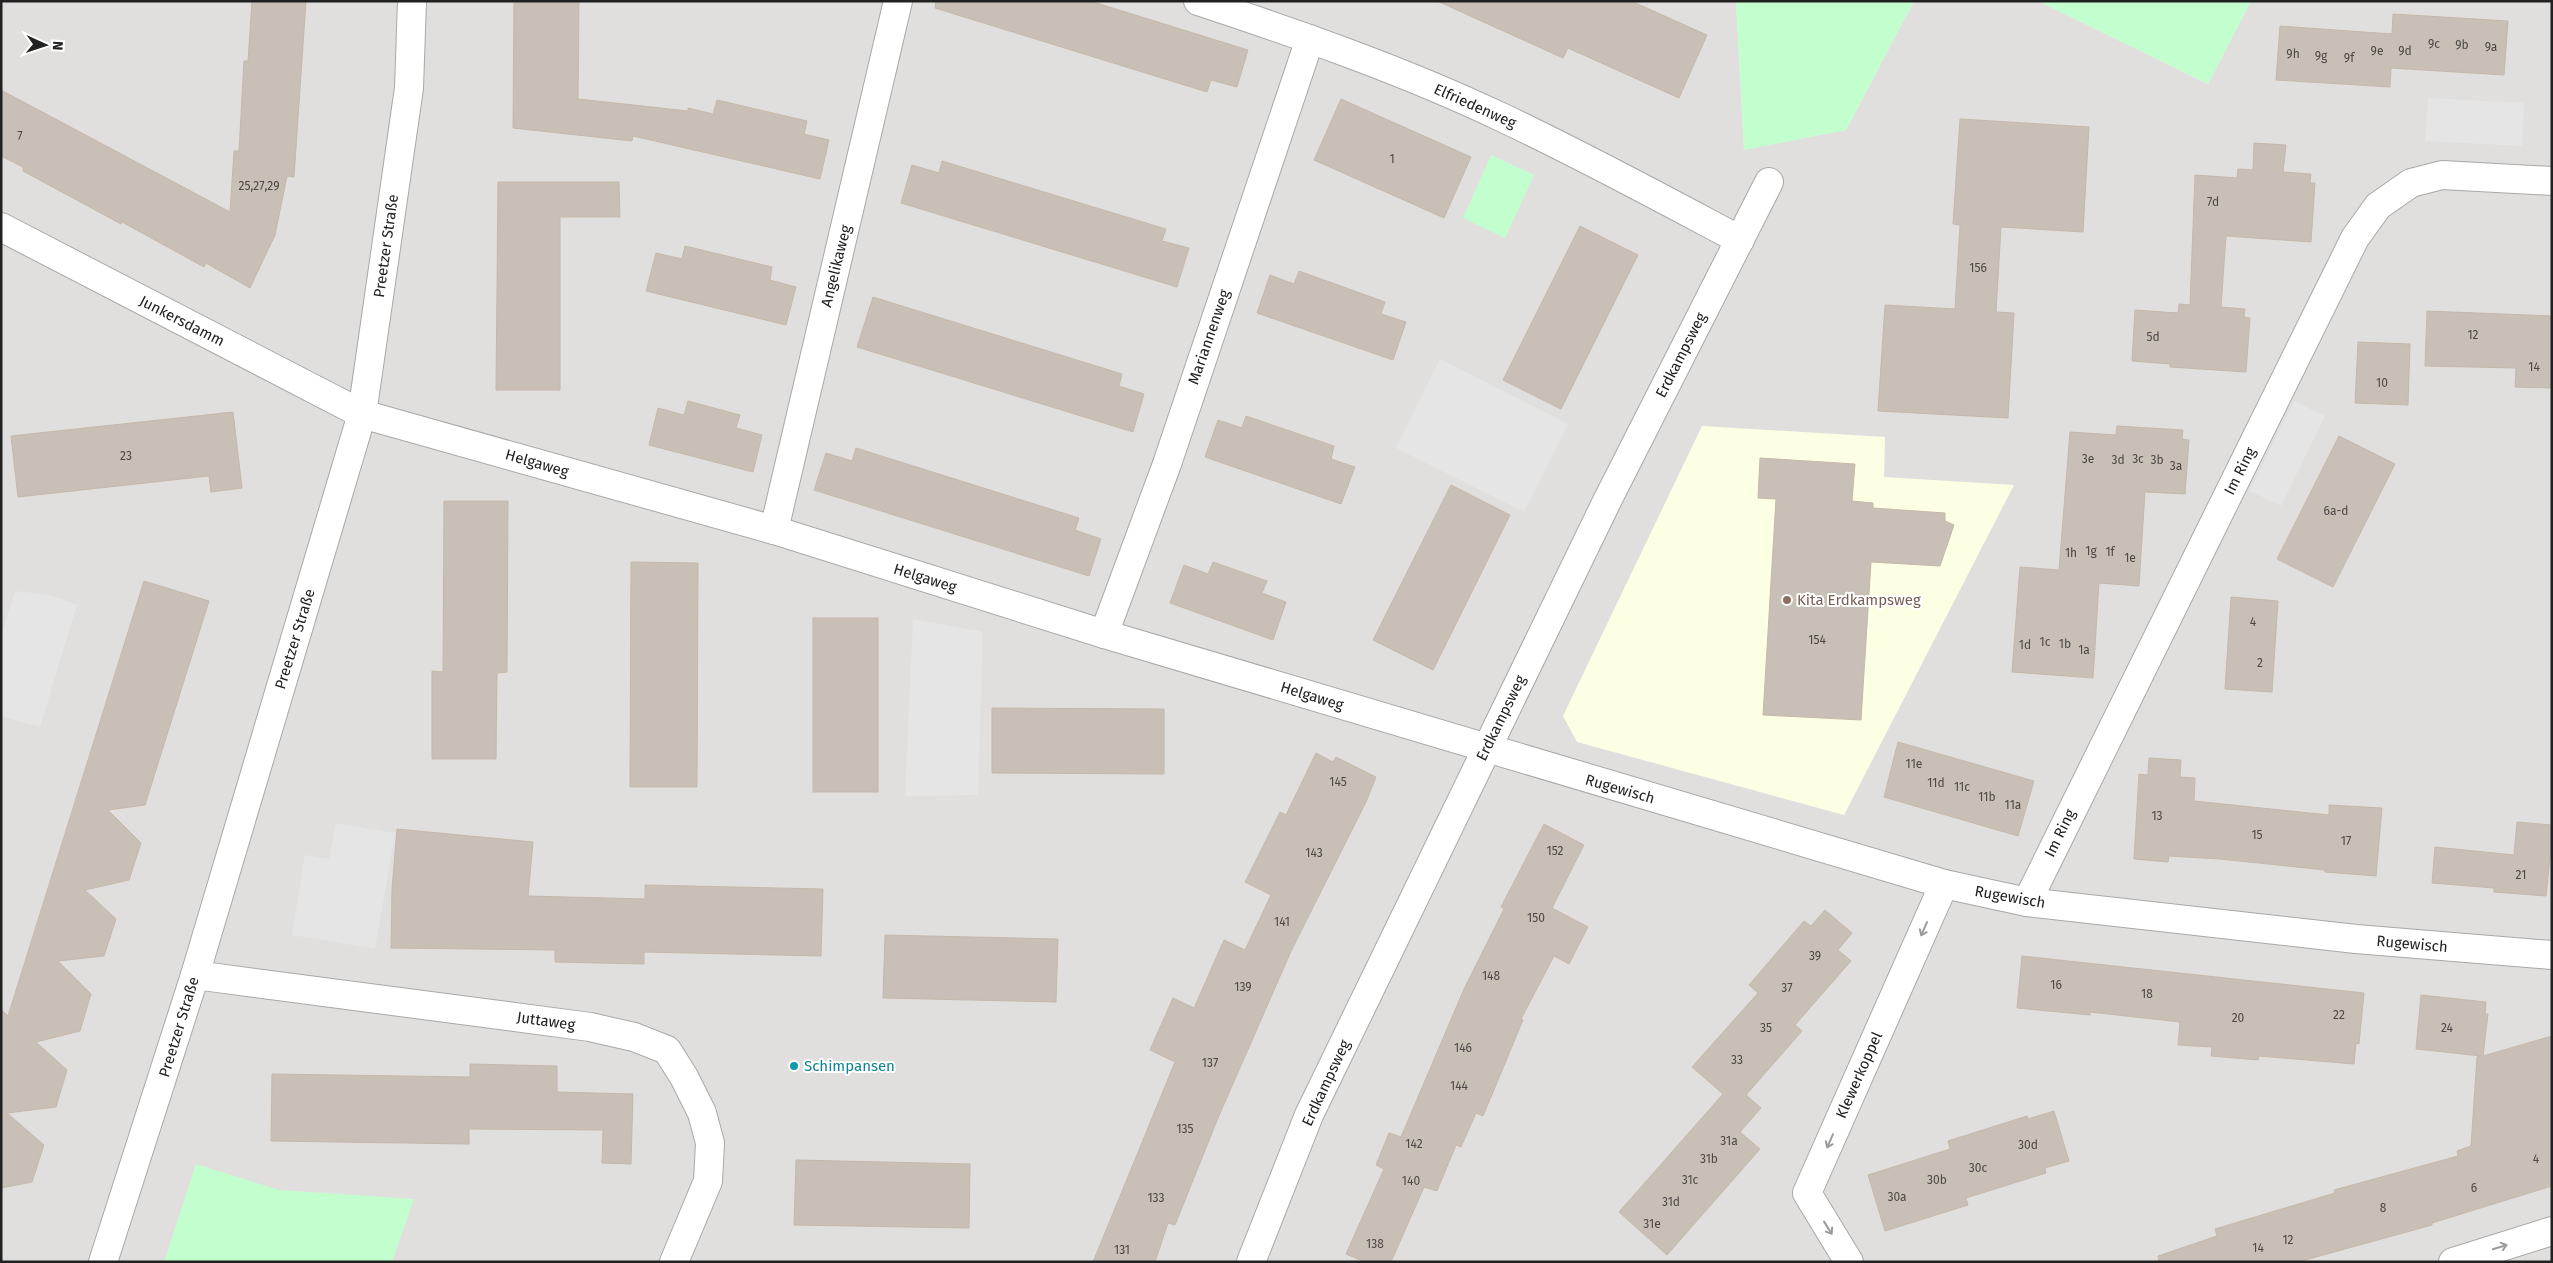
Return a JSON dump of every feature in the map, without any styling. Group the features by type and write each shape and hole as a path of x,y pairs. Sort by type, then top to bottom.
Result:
{"street":[{"name":"Preetzer Straße","path":"104,1262 195,975 362,414 409,88 412,1"},
{"name":"Angelikaweg","path":"774,530 898,1"},
{"name":"Elfriedenweg","path":"1198,1 1310,39 1500,116 1587,159 1740,240"},
{"name":"Mariannenweg","path":"1104,634 1167,464 1310,39"},
{"name":"Im Ring","path":"2027,902 2355,238 2378,206 2411,183 2442,175 2552,181"},
{"name":"Erdkampsweg","path":"1251,1262 1310,1115 1486,749 1769,182"},
{"name":"Junkersdamm","path":"1,228 362,414"},
{"name":"Helgaweg","path":"362,414 774,530 1104,634 1486,749"},
{"name":"Rugewisch","path":"1486,749 1944,884 2027,902 2356,939 2552,956"},
{"name":"Klewerkoppel","path":"1849,1262 1806,1193 1944,884"},
{"name":"Juttaweg","path":"195,975 590,1027 634,1037 667,1050 695,1099 710,1143 708,1181 674,1262"},
{"path":"2453,1262 2552,1231"}],"shaded area":[{"path":"1,1 1736,1 1744,149 1846,130 1914,1 2038,1 2208,84 2251,1 2552,1 2552,1262 1,1262"},
{"path":"2428,98 2524,103 2522,146 2425,141"},
{"path":"1440,359 1568,424 1524,512 1396,448"},
{"path":"2294,401 2325,416 2281,506 2250,491"},
{"name":"Kita Erdkampsweg","path":"1702,426 1885,437 1884,477 2014,485 1844,815 1577,742 1563,716"},
{"path":"15,591 51,595 77,605 40,727 1,716 1,635"},
{"path":"913,619 983,632 978,795 905,796"},
{"path":"336,823 395,833 375,949 292,935 305,855 329,859"}],"green space":[{"path":"1736,1 1914,1 1846,130 1744,150"},
{"path":"2038,1 2251,1 2208,84"},
{"path":"1491,155 1534,175 1505,238 1463,218"},
{"path":"196,1164 279,1190 414,1199 392,1262 164,1262"}],"building":[{"path":"252,1 306,1 294,177 287,176 275,235 250,288 206,263 204,267 122,222 121,224 23,171 23,167 1,156 1,90 230,212 234,151 239,151 244,61 248,61"},
{"path":"514,1 579,1 578,99 688,111 688,108 713,114 717,100 807,121 804,134 829,140 820,179 633,136 632,141 513,128"},
{"path":"936,1 1090,1 1248,50 1237,87 1211,80 1207,92 935,8"},
{"path":"1437,1 1631,1 1707,35 1679,98 1568,48 1563,58"},
{"path":"2393,14 2508,21 2504,75 2391,68 2390,87 2276,80 2280,26 2392,34"},
{"path":"1341,99 1471,157 1444,218 1314,160"},
{"path":"1960,119 2089,127 2083,232 2001,227 1996,312 2014,313 2008,418 1878,411 1885,305 1955,309 1960,225 1953,224"},
{"path":"2254,143 2286,145 2283,172 2311,174 2310,183 2315,183 2311,242 2226,236 2221,307 2245,309 2244,317 2250,318 2246,372 2170,367 2170,364 2132,361 2135,310 2178,313 2179,304 2190,305 2195,175 2237,178 2238,169 2253,170"},
{"path":"942,161 1166,229 1162,241 1189,248 1177,287 901,203 912,165 939,173"},
{"path":"498,182 619,182 620,217 560,217 560,390 496,390"},
{"path":"1580,226 1638,255 1561,409 1503,380"},
{"path":"685,246 772,267 770,280 796,287 786,325 646,291 656,253 682,259"},
{"path":"1299,271 1385,302 1381,314 1406,322 1393,360 1257,313 1270,275 1294,284"},
{"path":"873,297 1122,374 1119,386 1144,394 1133,432 857,347"},
{"path":"2427,311 2552,316 2552,388 2515,387 2516,368 2425,366"},
{"path":"2358,342 2410,344 2408,405 2355,403"},
{"path":"688,401 740,415 736,428 762,435 753,472 649,445 658,408 684,415"},
{"path":"233,412 242,488 211,492 209,476 18,497 11,436"},
{"path":"1246,416 1334,446 1331,459 1355,467 1341,504 1205,457 1218,420 1242,428"},
{"path":"2117,426 2183,430 2182,439 2189,440 2185,494 2145,492 2139,586 2099,583 2093,678 2012,672 2020,567 2059,570 2070,432 2116,435"},
{"path":"2339,436 2395,464 2333,587 2277,559"},
{"path":"856,448 1079,518 1075,530 1101,539 1089,576 814,490 826,453 852,461"},
{"path":"1760,458 1855,464 1852,501 1873,503 1873,508 1945,513 1945,521 1954,525 1940,566 1871,562 1861,720 1763,715 1776,499 1758,498"},
{"path":"1451,485 1510,515 1433,670 1373,640"},
{"path":"444,501 508,501 507,672 497,673 496,759 432,759 432,671 443,672"},
{"path":"631,562 698,563 697,787 630,787"},
{"path":"1213,562 1267,581 1262,593 1286,602 1273,640 1170,603 1184,565 1208,574"},
{"path":"144,581 209,601 145,805 108,810 141,843 129,880 85,890 116,919 104,956 58,961 91,994 80,1031 36,1042 67,1070 56,1107 7,1113 44,1145 32,1182 1,1188 1,1009 8,1016"},
{"path":"2231,597 2278,601 2272,692 2225,689"},
{"path":"813,618 878,618 878,792 813,792"},
{"path":"992,708 1164,709 1164,774 992,773"},
{"path":"1898,742 2034,781 2018,836 1884,797"},
{"path":"1316,753 1333,762 1336,757 1376,777 1366,802 1292,949 1218,1118 1175,1225 1168,1223 1155,1262 1093,1262 1175,1062 1150,1050 1173,998 1194,1008 1224,940 1245,950 1271,895 1245,882 1280,812 1286,815"},
{"path":"2149,758 2181,760 2180,777 2195,778 2194,801 2329,815 2329,805 2382,808 2376,876 2325,872 2325,870 2220,859 2169,856 2168,862 2134,859 2139,774 2148,775"},
{"path":"2517,822 2552,825 2552,857 2550,857 2546,896 2494,892 2494,888 2432,883 2435,847 2514,855"},
{"path":"1544,824 1584,845 1552,908 1588,927 1569,964 1554,956 1521,1019 1523,1020 1483,1116 1476,1113 1461,1147 1456,1145 1437,1191 1424,1187 1391,1262 1365,1262 1346,1254 1384,1169 1376,1165 1389,1133 1401,1137 1464,989 1504,909 1501,907"},
{"path":"397,829 533,842 528,896 645,899 645,885 823,889 821,956 644,952 644,964 555,962 555,950 391,948 392,889"},
{"path":"1825,910 1852,933 1838,950 1851,961 1795,1025 1802,1031 1746,1095 1761,1108 1740,1132 1760,1149 1667,1255 1619,1212 1723,1094 1692,1067 1758,993 1749,985 1804,921 1811,926"},
{"path":"885,935 1058,939 1056,1002 883,998"},
{"path":"2022,956 2364,993 2359,1044 2356,1043 2354,1064 2259,1056 2258,1060 2211,1056 2212,1047 2178,1045 2180,1022 2090,1012 2090,1015 2017,1008"},
{"path":"2421,995 2486,1002 2485,1014 2488,1014 2483,1056 2552,1036 2552,1186 2432,1223 2432,1225 2298,1262 2159,1262 2158,1256 2217,1236 2215,1229 2335,1193 2334,1190 2458,1156 2457,1151 2471,1146 2477,1057 2481,1056 2416,1049"},
{"path":"470,1064 557,1066 557,1092 633,1094 631,1164 602,1163 603,1130 469,1129 469,1144 271,1141 272,1074 470,1077"},
{"path":"2054,1111 2069,1161 2045,1168 2046,1173 1966,1198 1968,1205 1885,1231 1868,1175 1950,1149 1948,1141 2027,1116 2028,1119"},
{"path":"796,1160 970,1164 969,1228 794,1225"}],"place":[{"name":"Kita Erdkampsweg","path":"1787,600"},
{"name":"Schimpansen","path":"794,1066"}]}
